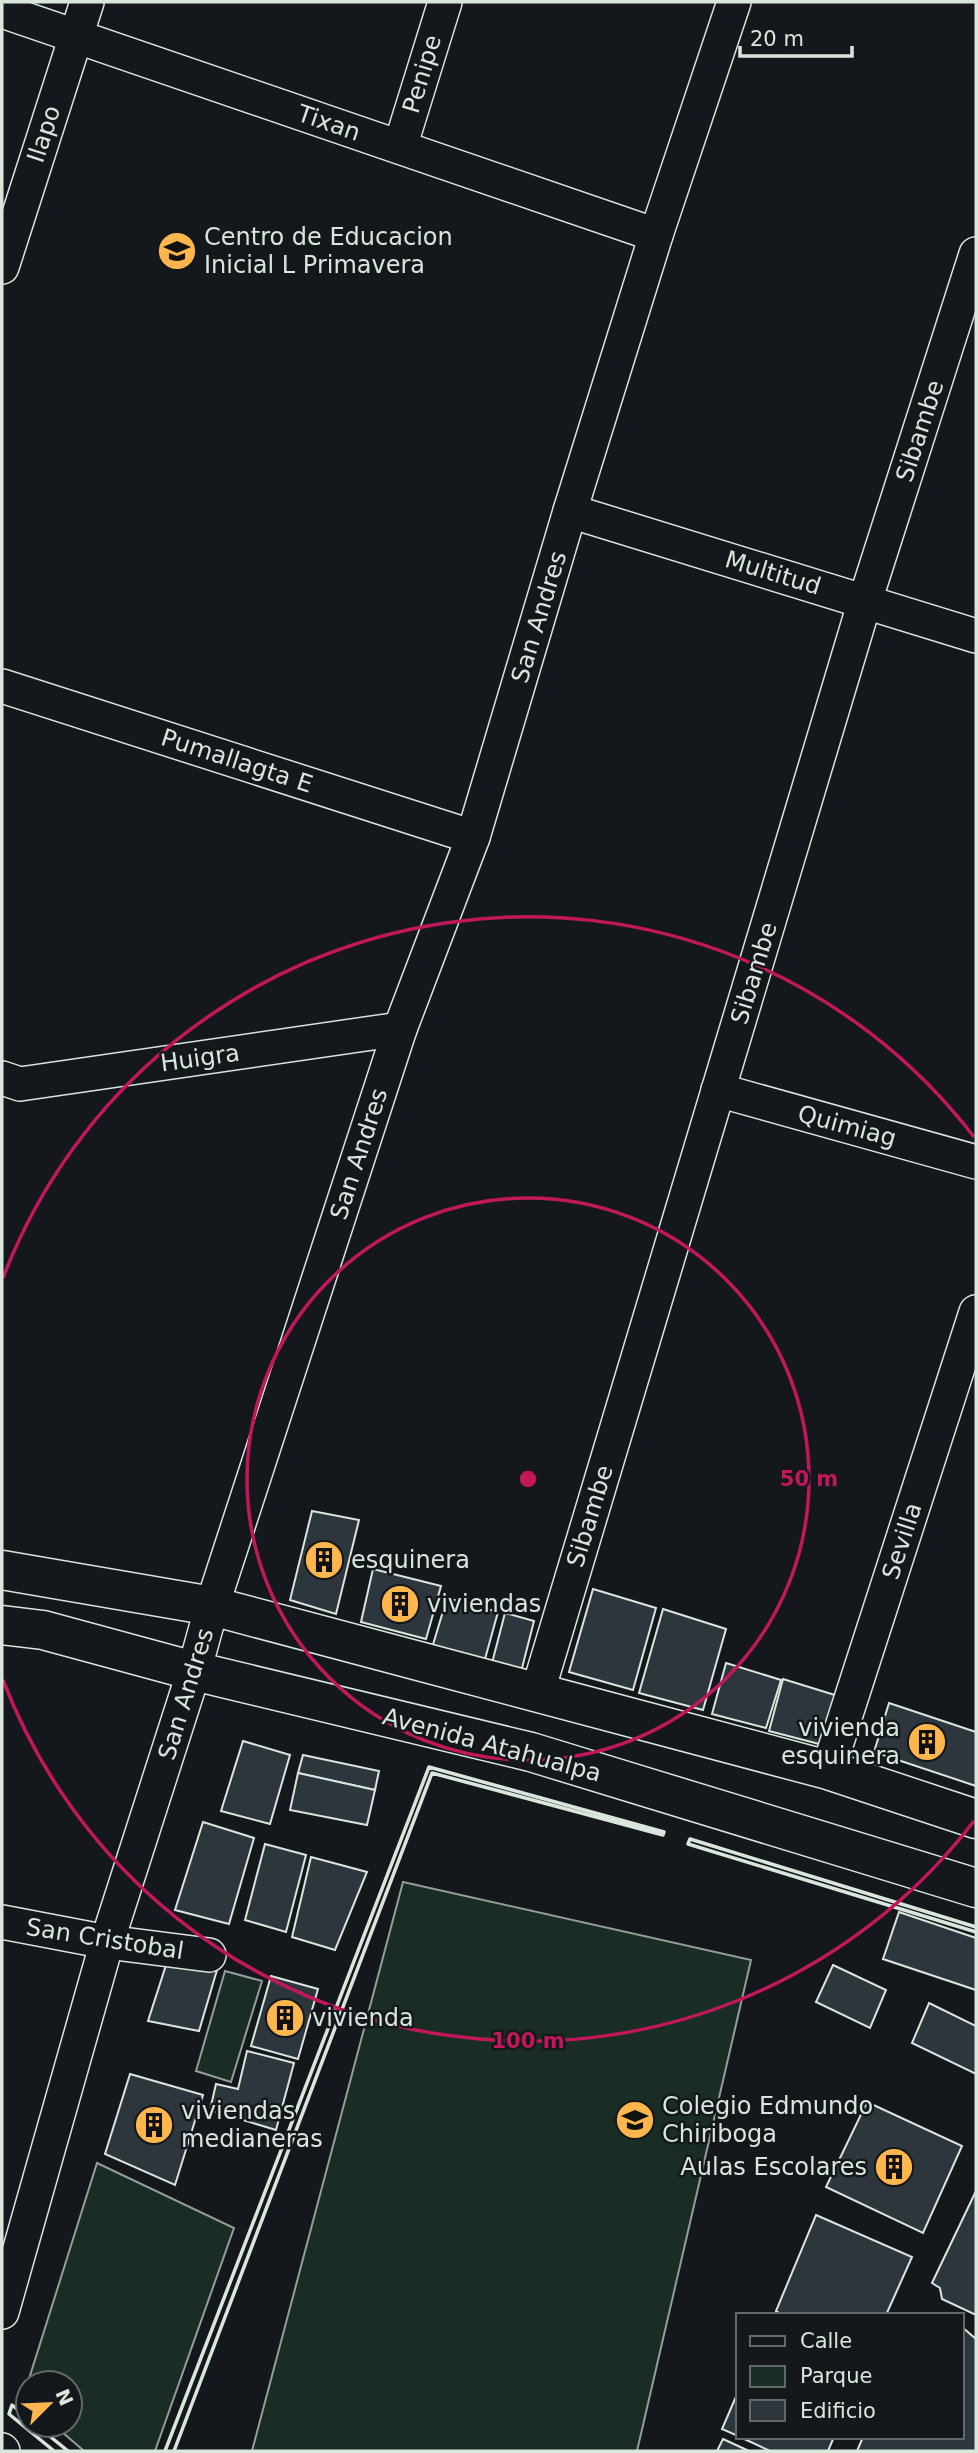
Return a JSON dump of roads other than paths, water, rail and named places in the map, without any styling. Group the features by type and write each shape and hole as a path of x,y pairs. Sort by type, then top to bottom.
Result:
{"main road":[{"path":"2,1570 212,1606 828,1770 976,1819"},
{"name":"Avenida Atahualpa","path":"2,1625 43,1630 194,1671 531,1752 976,1888"}],"street":[{"name":"Ilapo","path":"2,267 88,2"},
{"name":"Penipe","path":"400,147 445,2"},
{"name":"San Andres","path":"2,2312 107,1942 194,1671 212,1606 400,1029 473,837 656,235 734,2"},
{"name":"Tixan","path":"2,11 656,235"},
{"name":"Sibambe","path":"537,1694 865,601 976,254"},
{"name":"Multitud","path":"570,511 976,636"},
{"name":"Pumallagta E","path":"2,685 473,837"},
{"name":"Huigra","path":"8,1087 400,1029"},
{"name":"Quimiag","path":"719,1090 976,1162"},
{"name":"Sevilla","path":"828,1770 976,1312"},
{"name":"San Cristobal","path":"2,1922 107,1942 209,1955"}],"place":[{"name":"Centro de Educacion Inicial L Primavera","path":"177,251"},
{"name":"esquinera","path":"324,1560"},
{"name":"viviendas","path":"400,1604"},
{"name":"vivienda esquinera","path":"927,1742"},
{"name":"vivienda","path":"285,2018"},
{"name":"Colegio Edmundo Chiriboga","path":"635,2120"},
{"name":"viviendas medianeras","path":"154,2125"},
{"name":"Aulas Escolares","path":"894,2167"}]}
